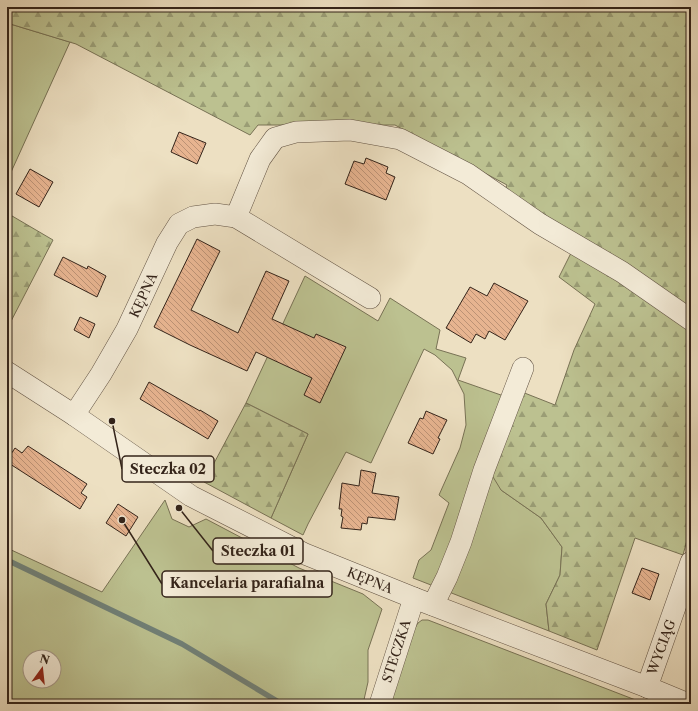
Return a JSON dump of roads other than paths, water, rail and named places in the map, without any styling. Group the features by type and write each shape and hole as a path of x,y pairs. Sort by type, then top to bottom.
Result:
{"street":[{"path":"370,298 236,218 260,159 275,138 296,132 350,130 400,139 468,174 540,224 622,272 691,320"},
{"name":"KĘPNA","path":"74,415 101,374 127,329 167,244 179,224 193,217 215,214 236,218"},
{"name":"STECZKA","path":"380,704 423,602 447,577 461,542 484,470 523,368"},
{"name":"KĘPNA","path":"7,372 74,415 191,496 305,554 423,602 688,704"},
{"name":"WYCIĄG","path":"647,687 691,562"}],"waterway":[{"path":"7,560 182,644 282,704"}],"place":[{"name":"Steczka 02","path":"112,421"},
{"name":"Steczka 01","path":"179,508"},
{"name":"Kancelaria parafialna","path":"122,520"}]}
